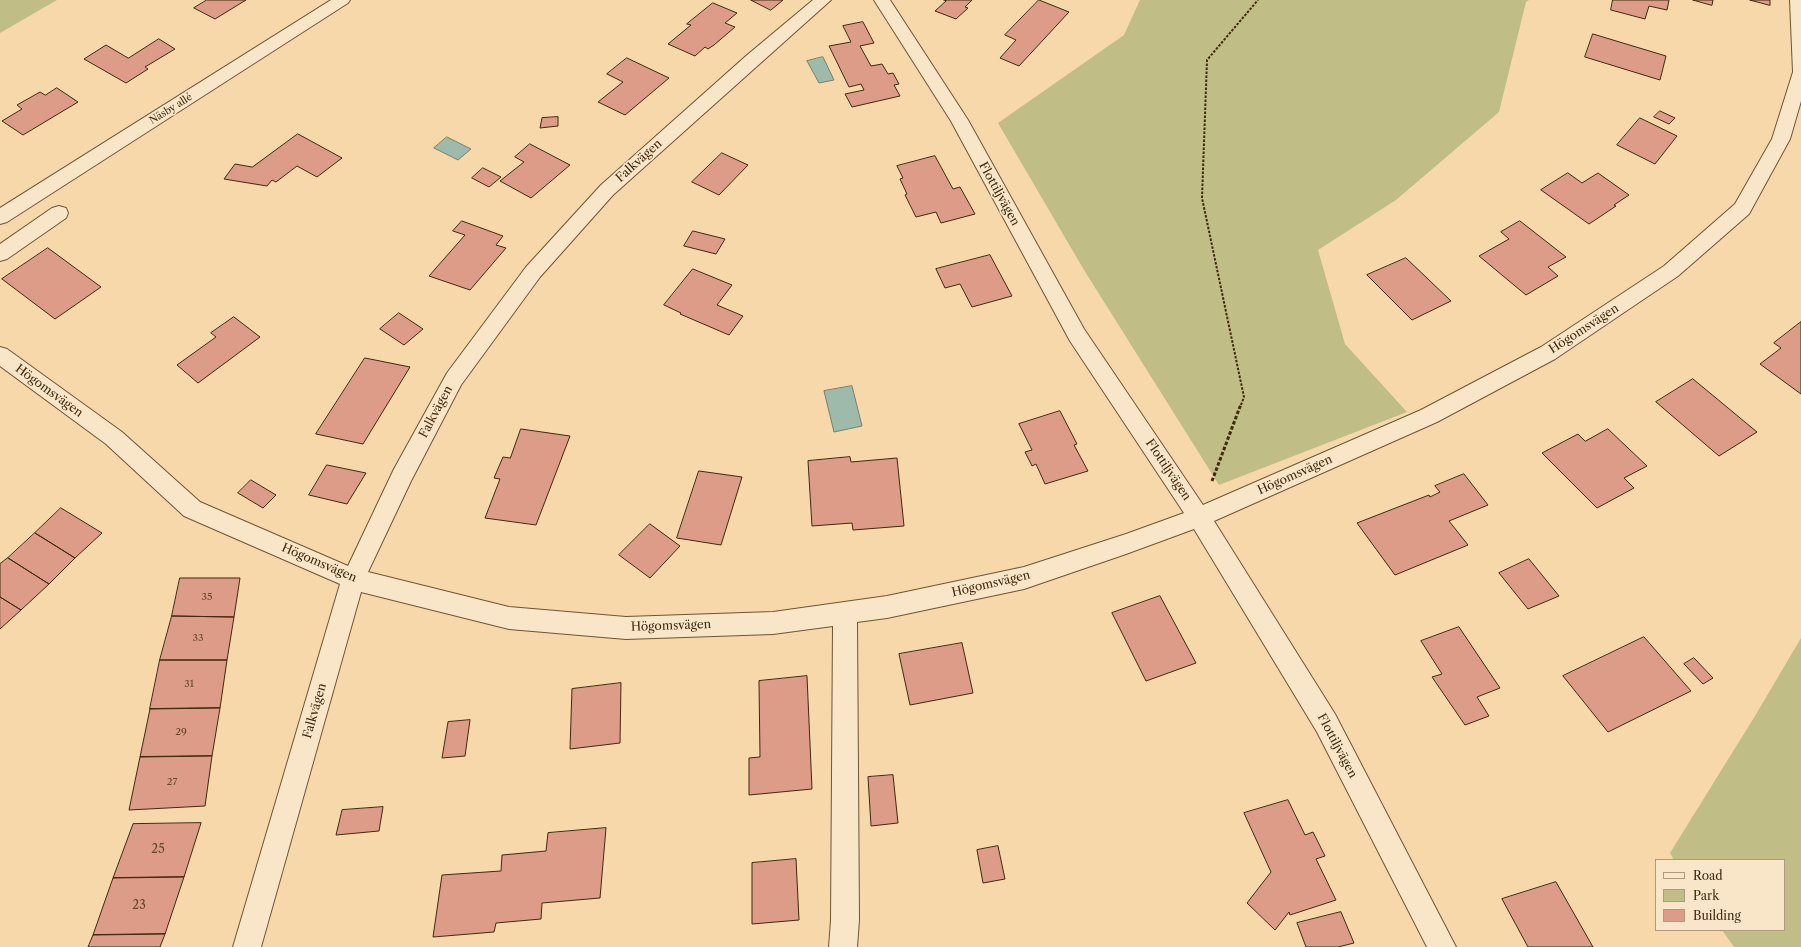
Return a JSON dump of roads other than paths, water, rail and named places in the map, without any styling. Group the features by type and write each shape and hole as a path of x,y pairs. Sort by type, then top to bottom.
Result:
{"street":[{"name":"Näsby allé","path":"0,217 342,0"},
{"name":"Falkvägen","path":"247,947 353,579 402,476 454,379 533,272 607,190 752,60 823,0"},
{"name":"Flottiljvägen","path":"882,0 959,120 1077,335 1199,517 1326,723 1442,947"},
{"name":"Högomsvägen","path":"0,355 114,438 192,509 353,579 509,618 626,628 773,623 887,607 1024,578 1126,544 1199,517 1429,416 1548,352 1671,271 1742,209 1781,139 1801,72 1798,0"},
{"path":"0,254 60,213"},
{"path":"842,947 845,920 845,613"}]}
